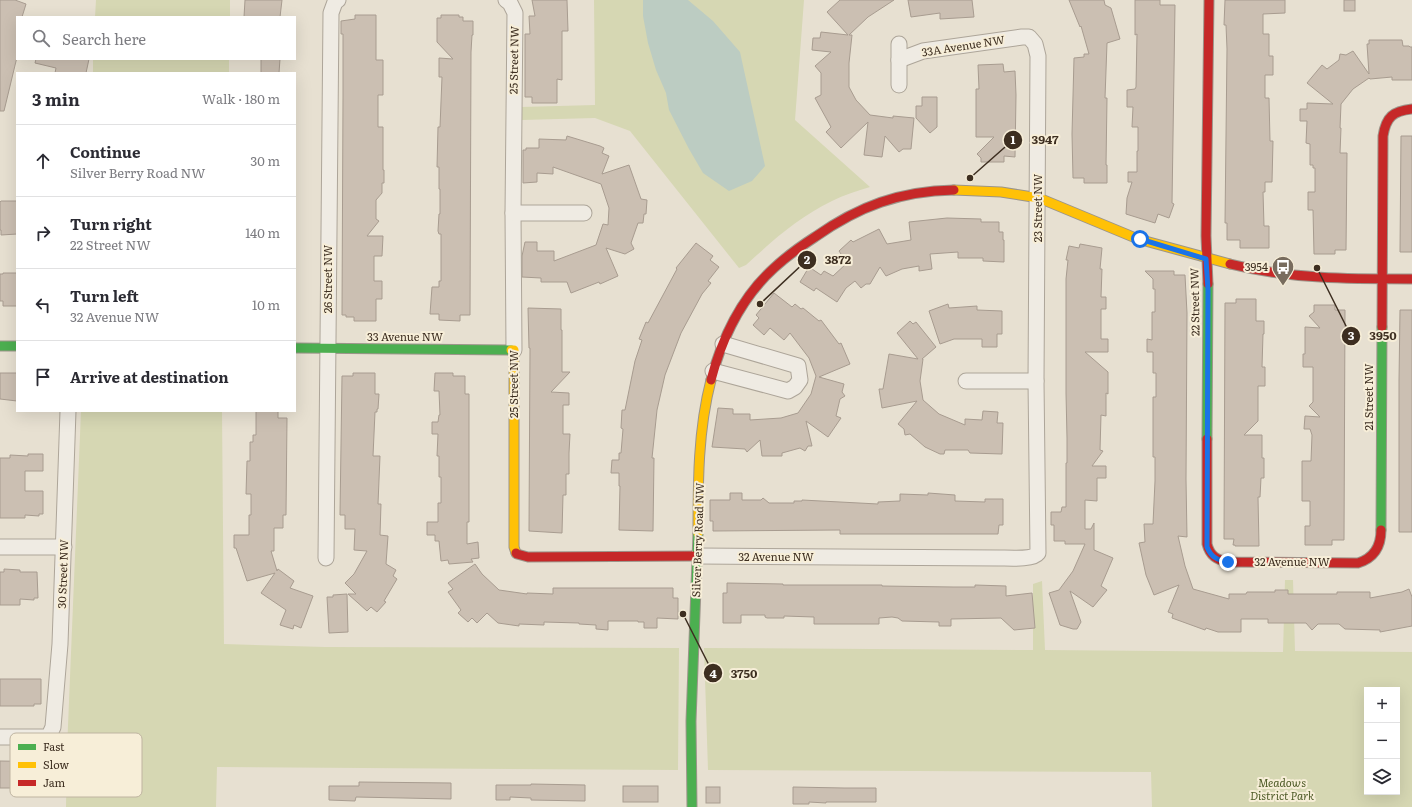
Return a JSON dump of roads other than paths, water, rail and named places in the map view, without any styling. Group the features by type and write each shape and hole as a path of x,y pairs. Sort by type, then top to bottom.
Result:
{"street":[{"name":"22 Street NW","path":"1209,0 1206,236 1208,290 1207,547 1212,555"},
{"name":"26 Street NW","path":"326,558 330,13 336,1"},
{"name":"25 Street NW","path":"508,2 515,13 513,213 514,547 517,554"},
{"name":"33A Avenue NW","path":"899,60 923,51 1029,37"},
{"name":"23 Street NW","path":"1029,37 1035,44 1038,56 1036,381 1039,549 1035,556"},
{"path":"899,44 899,85"},
{"name":"21 Street NW","path":"1373,556 1379,547 1381,536 1383,136 1389,117 1400,110 1412,109"},
{"name":"Silver Berry Road NW","path":"692,807 690,748 698,556 700,457 703,420 713,371 723,344 747,300 780,263 822,231 856,211 895,197 938,190 963,189 990,191 1038,198 1140,239 1206,259 1250,270 1296,276 1341,279 1412,279"},
{"path":"513,213 584,213"},
{"path":"713,371 788,391 796,387 800,380 798,366 723,344"},
{"path":"0,346 16,346"},
{"name":"33 Avenue NW","path":"296,348 514,350"},
{"path":"966,381 1036,381"},
{"name":"30 Street NW","path":"50,733 53,727 60,644 68,412"},
{"path":"0,547 64,548"},
{"name":"32 Avenue NW","path":"517,554 528,557 698,556 999,558 1035,556"},
{"name":"32 Avenue NW","path":"1212,555 1220,561 1228,562 1358,563 1364,562 1373,556"},
{"name":"30 Street NW","path":"0,737 10,737"}],"place":[{"name":"3947","path":"970,178"},
{"name":"3950","path":"1317,268"},
{"name":"3954","path":"1283,286"},
{"name":"3872","path":"760,304"},
{"name":"3750","path":"683,614"}],"park label":[{"name":"Meadows District Park","path":"1282,789"}]}
